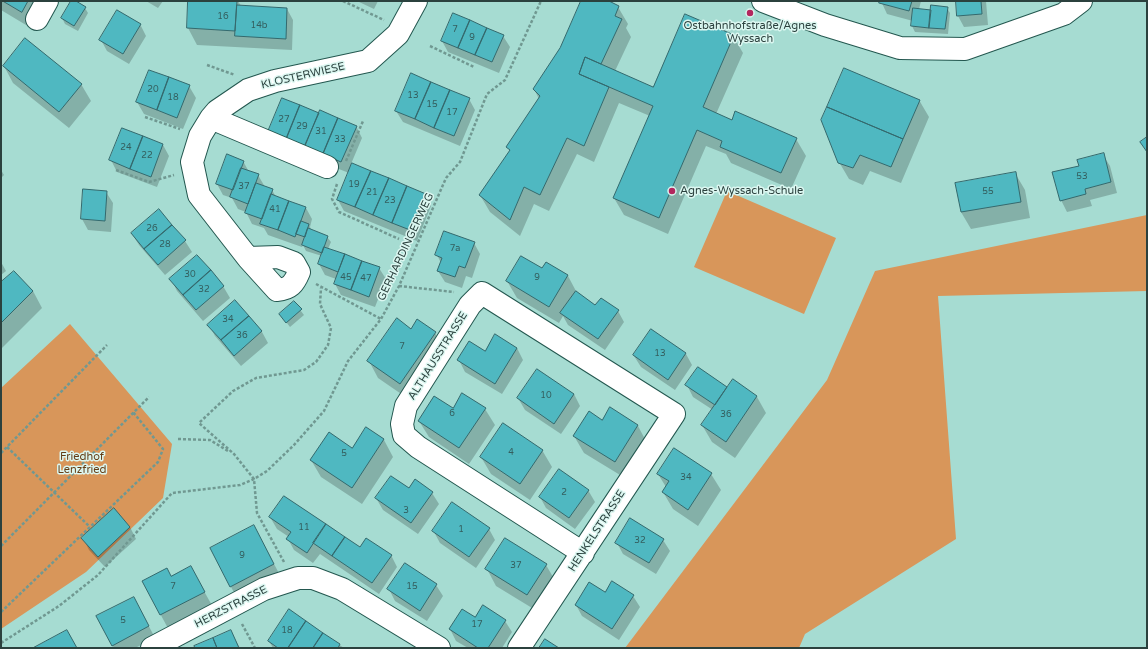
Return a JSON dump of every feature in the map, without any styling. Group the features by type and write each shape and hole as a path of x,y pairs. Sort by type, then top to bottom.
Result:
{"street":[{"name":"KLOSTERWIESE","path":"299,272 294,284 286,290 276,290 248,258 199,195 192,162 205,127 217,110 248,90 275,81 368,61 398,34 416,1"},
{"path":"763,1 825,24 900,48 965,49 1064,14 1081,1"},
{"path":"205,127 338,168"},
{"path":"248,258 286,259 294,263 299,272"},
{"name":"HENKELSTRASSE","path":"482,293 674,414 584,553 519,648"},
{"name":"ALTHAUSSTRASSE","path":"482,293 470,305 406,406 402,424 404,435 418,447 584,553"},
{"name":"HERZSTRASSE","path":"152,648 264,589 298,578 313,578 342,589 439,648"}],"path":[{"path":"343,1 402,28"},
{"name":"GERHARDINGERWEG","path":"1,643 59,606 98,575 172,493 240,485 254,479 267,471 294,445 324,412 348,361 381,319 399,286 446,178 460,162 487,94 504,80 541,1"},
{"path":"430,46 474,67"},
{"path":"145,117 205,127"},
{"path":"363,121 338,168 332,198 339,212 399,239"},
{"path":"116,170 149,182 194,170"},
{"path":"299,272 321,288 381,319"},
{"path":"399,286 482,293"},
{"path":"298,578 282,559 257,513 254,479 234,454 199,423 233,391 256,378 304,370 316,362 328,345 331,328 320,304 321,288"},
{"path":"1,453 107,345"},
{"path":"1,546 149,397"},
{"path":"1,612 158,462 163,449 133,412"},
{"path":"178,438 210,440 234,454"},
{"path":"7,447 90,527"},
{"path":"233,606 255,648"}],"green space":[{"path":"727,191 836,238 804,314 694,267"},
{"path":"1147,215 1147,291 938,296 956,539 805,634 799,648 625,648 827,380 875,271"},
{"name":"Friedhof Lenzfried","path":"70,324 172,444 163,498 86,572 1,629 1,388"}],"building":[{"path":"3,1 28,1 22,12"},
{"path":"71,1 76,1 86,7 74,26 61,18"},
{"path":"188,1 237,1 235,31 187,28"},
{"path":"581,1 609,1 619,6 615,16 622,19 601,64 585,57 579,74 609,87 584,146 567,138 540,195 524,187 510,220 479,195 510,150 506,147 540,96 533,89 560,48"},
{"path":"880,1 912,1 909,11 879,3"},
{"path":"956,1 981,1 982,14 957,16"},
{"path":"237,5 287,8 286,39 235,36"},
{"path":"931,5 948,7 945,29 929,28"},
{"path":"913,8 931,10 929,28 911,26"},
{"path":"117,10 141,24 123,54 99,40"},
{"path":"453,13 470,20 458,48 441,41"},
{"path":"685,14 734,35 703,107 732,120 735,111 797,138 781,173 720,147 722,141 697,130 659,218 613,198 653,106 579,74 585,57 653,87"},
{"path":"470,20 487,28 475,55 458,48"},
{"path":"487,28 504,35 492,62 475,55"},
{"path":"25,38 82,84 59,112 3,66"},
{"path":"844,68 920,100 903,139 827,107"},
{"path":"149,70 169,77 157,110 136,102"},
{"path":"411,73 431,82 415,119 395,111"},
{"path":"169,77 190,85 177,118 157,110"},
{"path":"431,82 450,90 434,128 415,119"},
{"path":"450,90 470,98 454,136 434,128"},
{"path":"282,98 300,105 285,142 267,134"},
{"path":"300,105 319,113 303,149 285,142"},
{"path":"827,107 903,139 891,167 860,155 853,168 838,163 821,120"},
{"path":"320,110 338,118 323,154 305,147"},
{"path":"338,118 357,126 341,162 323,154"},
{"path":"122,128 143,136 130,169 109,160"},
{"path":"143,136 163,144 151,177 130,169"},
{"path":"1147,137 1147,152 1140,142"},
{"path":"1104,153 1111,182 1085,189 1086,194 1060,201 1052,172 1079,166 1077,160"},
{"path":"227,154 244,161 233,190 216,184"},
{"path":"352,163 371,171 355,207 337,200"},
{"path":"241,168 259,174 248,204 230,197"},
{"path":"371,171 389,178 373,215 355,207"},
{"path":"1016,172 1021,202 961,212 955,183"},
{"path":"389,178 407,186 392,223 373,215"},
{"path":"256,183 273,189 262,219 245,213"},
{"path":"407,186 426,194 410,230 392,223"},
{"path":"83,189 107,191 105,221 81,219"},
{"path":"271,194 289,201 278,230 260,224"},
{"path":"289,201 306,207 295,237 278,230"},
{"path":"159,209 172,225 144,249 131,233"},
{"path":"301,221 309,224 305,237 296,234"},
{"path":"172,225 186,240 158,265 144,249"},
{"path":"308,228 328,236 322,253 302,245"},
{"path":"444,231 475,242 465,268 459,266 455,277 437,271 442,258 435,255"},
{"path":"324,247 345,254 338,272 318,264"},
{"path":"345,254 362,261 351,290 334,284"},
{"path":"197,255 211,270 183,295 169,279"},
{"path":"521,256 542,268 546,262 568,275 549,307 506,281"},
{"path":"362,261 380,267 369,297 351,290"},
{"path":"211,270 224,286 196,310 183,295"},
{"path":"14,271 33,291 1,323 1,282"},
{"path":"576,291 595,305 601,298 619,310 598,339 560,313"},
{"path":"235,300 249,316 221,340 207,325"},
{"path":"294,301 302,309 286,323 279,314"},
{"path":"249,316 262,331 234,356 221,340"},
{"path":"397,318 411,329 417,319 436,332 400,384 367,361"},
{"path":"651,329 686,353 668,380 633,355"},
{"path":"495,334 517,348 495,384 457,360 469,341 485,351"},
{"path":"698,367 727,387 715,405 685,385"},
{"path":"537,369 574,394 554,424 517,398"},
{"path":"733,379 757,396 726,442 701,425"},
{"path":"462,393 486,408 459,448 418,421 434,396 453,408"},
{"path":"610,407 638,425 615,462 573,436 589,411 602,420"},
{"path":"503,423 543,450 520,484 480,457"},
{"path":"366,427 384,439 352,488 310,460 329,432 352,448"},
{"path":"674,448 712,473 688,510 662,492 669,481 657,474"},
{"path":"559,469 589,490 569,518 539,497"},
{"path":"391,476 409,488 415,479 433,492 411,523 375,498"},
{"path":"284,496 326,524 307,553 286,539 291,532 269,517"},
{"path":"452,502 490,528 469,557 432,531"},
{"path":"114,508 130,527 98,557 81,538"},
{"path":"630,518 664,539 649,563 615,543"},
{"path":"326,524 345,537 332,556 313,543"},
{"path":"254,525 274,564 230,587 210,548"},
{"path":"345,537 360,547 366,538 392,555 372,583 332,556"},
{"path":"505,538 547,564 527,595 485,569"},
{"path":"405,563 437,584 420,611 387,589"},
{"path":"191,566 205,592 160,615 142,581 167,568 171,576"},
{"path":"612,581 634,595 612,629 575,605 589,582 605,592"},
{"path":"134,597 149,626 112,646 96,616"},
{"path":"483,605 506,620 488,648 478,648 449,629 462,609 475,617"},
{"path":"289,609 306,621 288,648 278,648 268,641"},
{"path":"306,621 323,633 313,648 288,648"},
{"path":"67,630 77,648 33,648"},
{"path":"231,630 239,648 217,648 213,638"},
{"path":"323,633 340,644 338,648 313,648"},
{"path":"213,638 217,648 195,648 194,646"},
{"path":"545,639 559,648 539,648"}],"place":[{"name":"Ostbahnhofstraße/Agnes Wyssach","path":"750,13"},
{"name":"Agnes-Wyssach-Schule","path":"672,191"}]}
